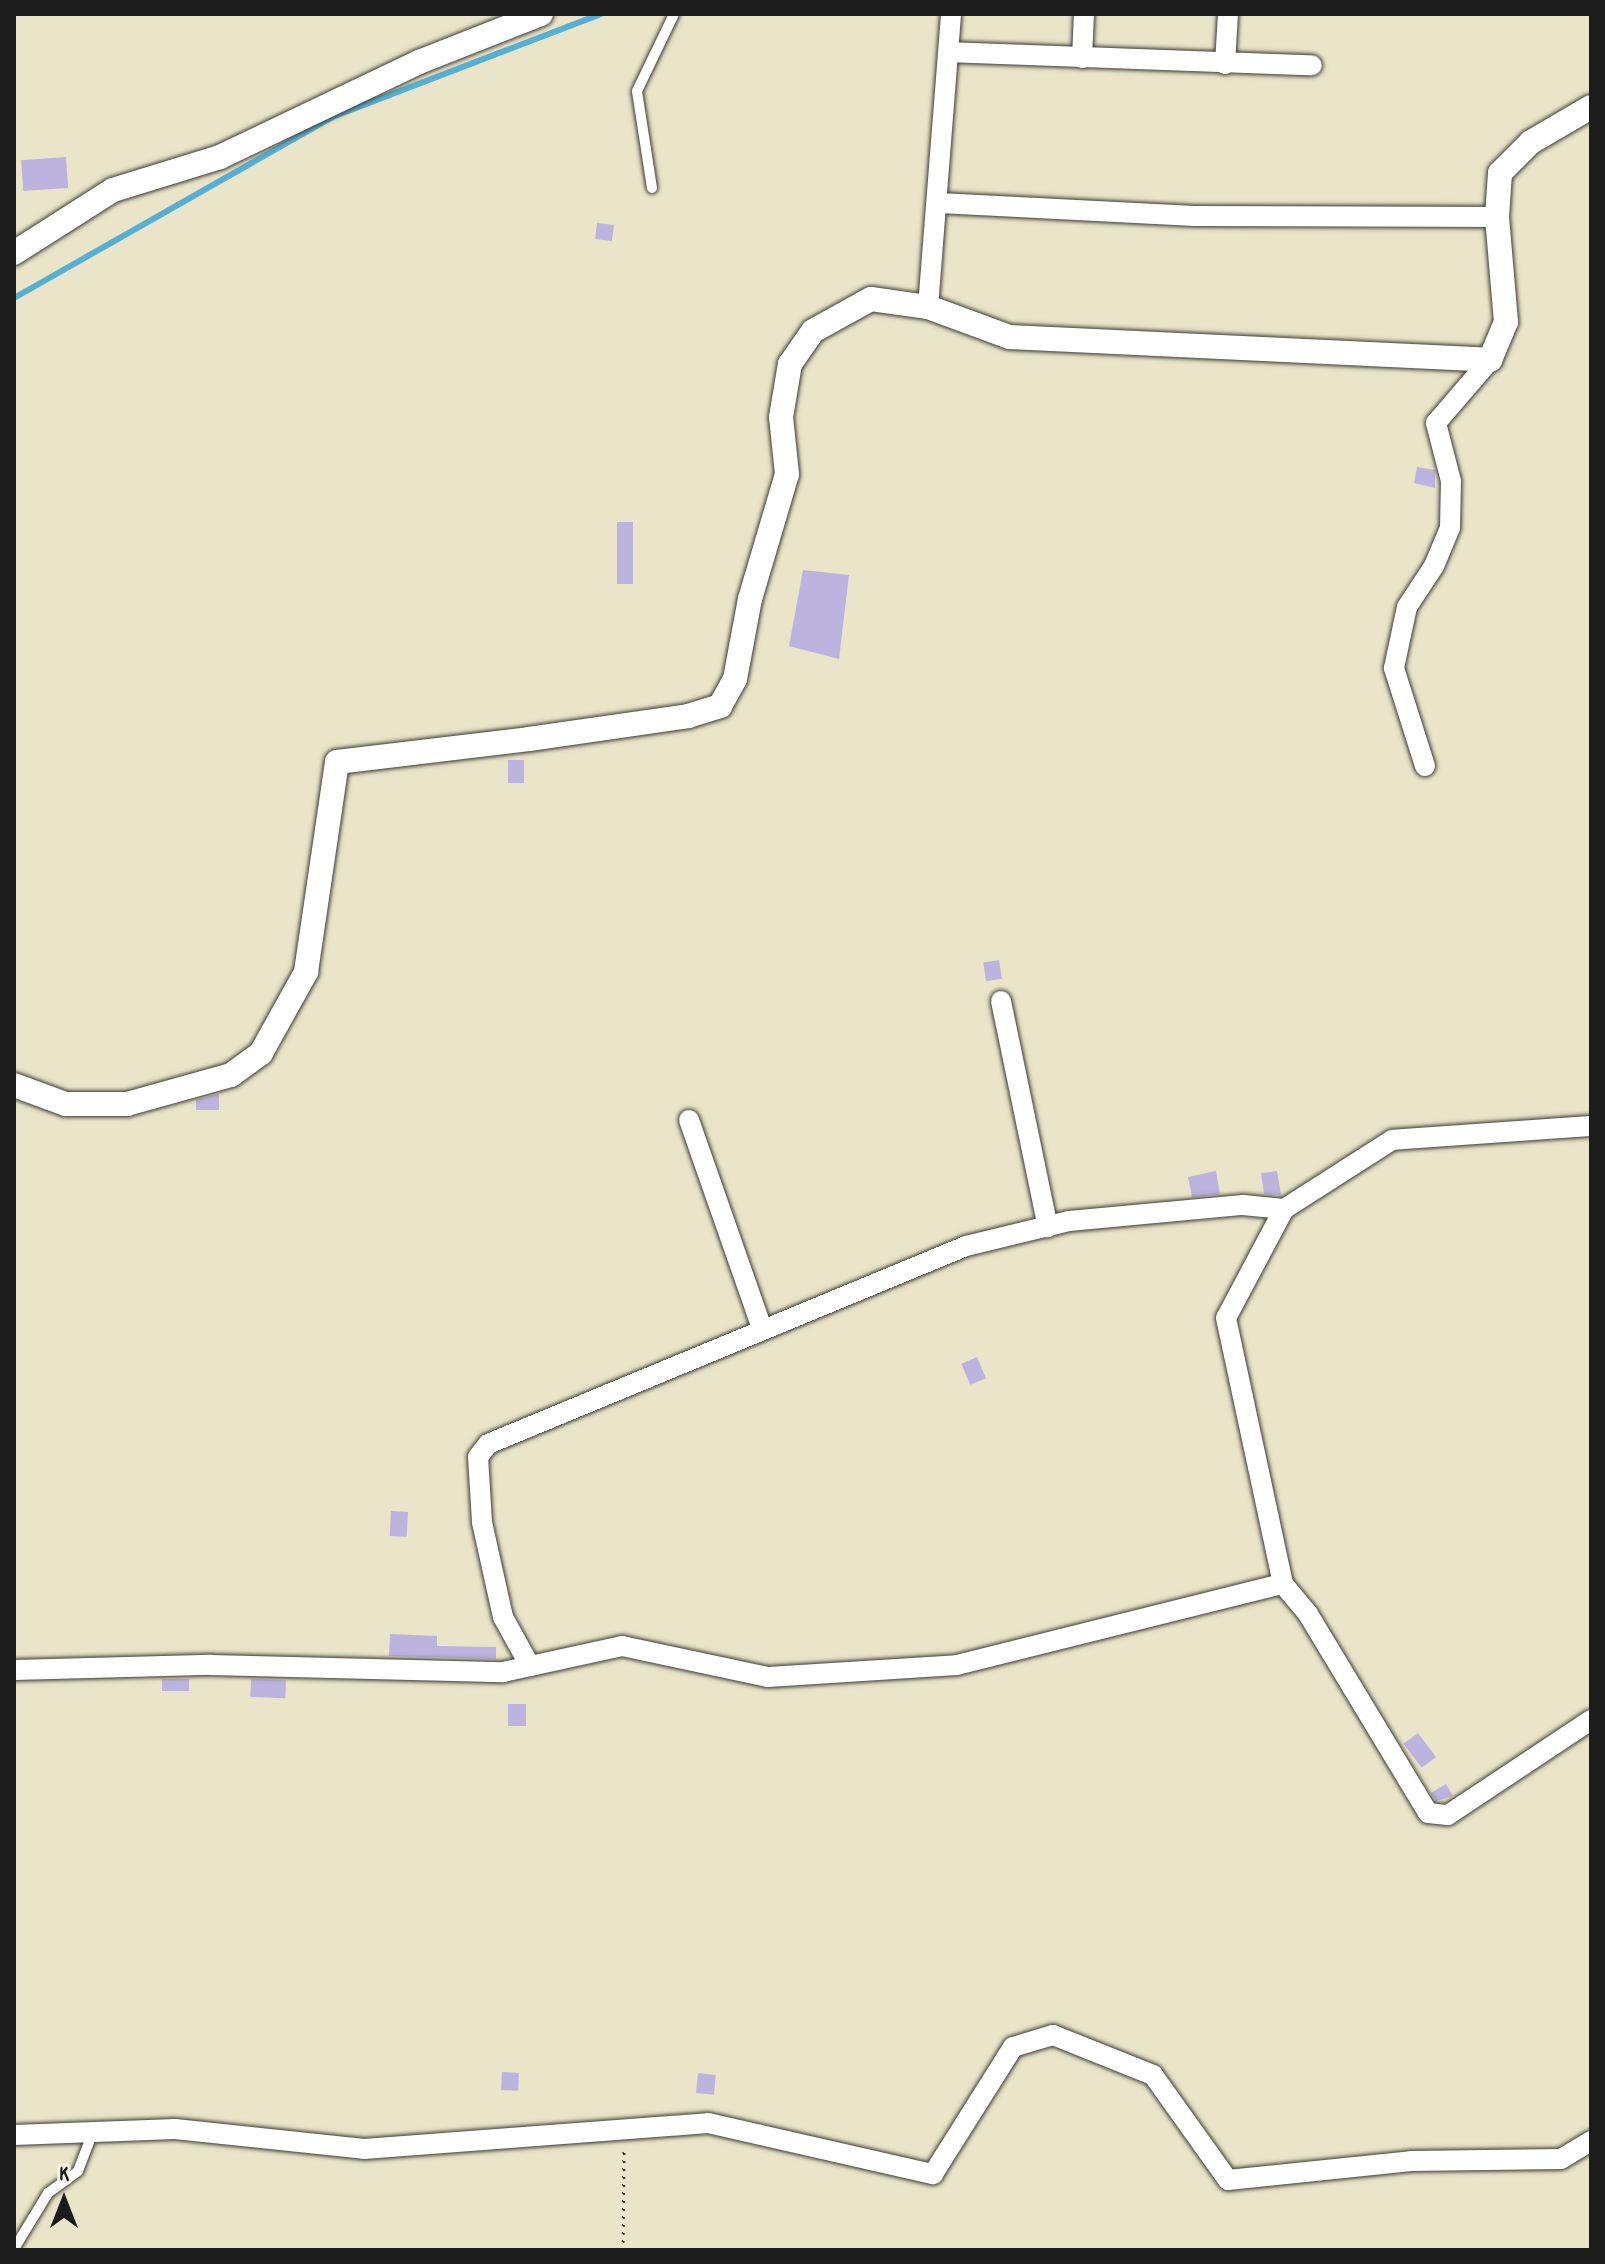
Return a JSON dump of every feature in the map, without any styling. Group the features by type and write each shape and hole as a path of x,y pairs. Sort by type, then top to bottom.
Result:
{"street":[{"path":"14,253 113,190 220,157 419,62 541,14"},
{"path":"928,307 939,203 951,14"},
{"path":"1082,58 1084,14"},
{"path":"1225,64 1228,14"},
{"path":"949,52 1312,65"},
{"path":"1425,766 1394,668 1407,607 1450,528 1451,481 1436,423 1490,360 1506,322 1497,217 1500,173 1531,142 1591,107"},
{"path":"939,203 1195,216 1497,217"},
{"path":"14,1085 66,1104 127,1104 231,1075 261,1053 306,972 337,762 688,716 720,706 735,679 750,599 787,474 781,417 790,364 813,331 871,299 928,307 1009,337 1490,360"},
{"path":"1001,1001 1048,1227"},
{"path":"689,1120 762,1329"},
{"path":"1591,1126 1392,1140 1284,1209 1226,1318 1283,1584 1308,1614 1428,1813 1448,1815 1591,1720"},
{"path":"530,1666 503,1617 482,1522 478,1457 488,1444 966,1246 1048,1227 1243,1205 1284,1209"},
{"path":"14,1670 211,1665 503,1672 622,1646 768,1677 957,1665 1283,1584"},
{"path":"14,2135 175,2129 364,2149 624,2132 708,2123 933,2174 1013,2047 1053,2035 1153,2075 1228,2180 1411,2161 1561,2159 1591,2141"}],"lane":[{"path":"652,188 637,91 674,14"},
{"path":"14,2249 48,2193 78,2171 93,2132"}],"path":[{"path":"623,2250 624,2132"}],"building":[{"path":"66,157 68,188 23,191 21,160"},
{"path":"597,223 614,225 612,241 595,239"},
{"path":"1417,467 1435,470 1435,488 1414,483"},
{"path":"617,522 633,522 633,584 617,584"},
{"path":"803,570 849,575 839,659 789,646"},
{"path":"508,760 524,760 524,783 508,783"},
{"path":"999,960 1002,979 986,981 983,963"},
{"path":"219,1094 219,1110 196,1110 196,1100"},
{"path":"1216,1171 1220,1194 1192,1197 1188,1177"},
{"path":"1277,1171 1281,1195 1264,1194 1261,1173"},
{"path":"977,1357 986,1378 970,1385 961,1364"},
{"path":"391,1511 408,1512 407,1537 390,1536"},
{"path":"390,1634 437,1636 437,1646 496,1647 496,1659 389,1656"},
{"path":"162,1679 189,1679 189,1691 162,1691"},
{"path":"251,1679 286,1680 285,1698 250,1697"},
{"path":"508,1704 526,1704 526,1726 508,1726"},
{"path":"1418,1733 1436,1757 1422,1768 1404,1744"},
{"path":"1446,1784 1453,1796 1436,1801 1431,1793"},
{"path":"502,2072 519,2073 518,2091 501,2090"},
{"path":"698,2073 716,2075 714,2095 696,2093"}],"waterway":[{"path":"14,298 335,116 601,14"}]}
